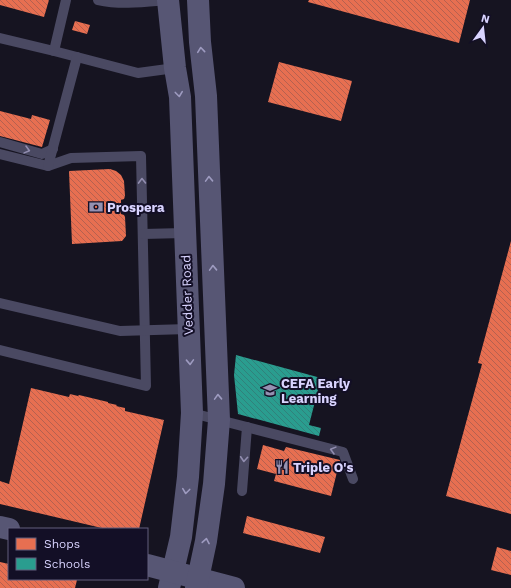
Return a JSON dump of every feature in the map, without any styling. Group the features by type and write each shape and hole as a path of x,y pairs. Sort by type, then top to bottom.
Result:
{"main road":[{"name":"Vedder Road","path":"168,0 175,68 180,97 192,413 188,476 182,530 171,580"},
{"name":"Vedder Road","path":"197,583 206,541 214,484 219,420 206,96 200,42 198,0"},
{"path":"148,566 171,580 234,588"}],"lane":[{"path":"54,52 66,0"},
{"path":"98,0 168,0"},
{"path":"0,38 138,73 175,68"},
{"path":"48,166 77,58"},
{"path":"0,142 42,154 53,149"},
{"path":"0,154 48,166 71,158 141,156 146,386 0,350"},
{"path":"143,234 184,233"},
{"path":"0,303 120,331 188,329"},
{"path":"192,413 343,452 353,479"},
{"path":"242,491 247,427"}],"building: Shops":[{"path":"0,0 49,0 44,17 0,5"},
{"path":"309,0 470,0 459,43 308,2"},
{"path":"75,21 90,25 87,34 72,30"},
{"path":"279,62 352,81 341,121 268,102"},
{"path":"0,111 31,119 32,115 50,120 42,147 0,136"},
{"name":"Prospera","path":"110,169 121,175 124,181 125,196 124,199 121,200 121,214 125,217 126,236 122,241 72,244 69,171"},
{"path":"511,241 511,514 446,496 482,364 478,363"},
{"path":"31,388 69,397 70,394 79,395 117,405 116,406 125,408 125,411 164,420 139,528 102,528 0,504 0,481 9,484"},
{"path":"263,445 284,451 286,447 340,460 331,496 274,481 276,474 257,469"},
{"path":"247,516 325,537 320,553 243,533"},
{"path":"497,547 511,551 511,575 491,570"},
{"path":"0,562 8,564 8,580 77,580 75,588 0,588"}],"building: Schools":[{"path":"236,355 321,378 309,425 321,428 319,436 238,414 234,375"}],"place":[{"name":"Prospera","path":"96,207"},
{"name":"CEFA Early Learning","path":"270,390"},
{"name":"Triple O's","path":"282,467"}]}
